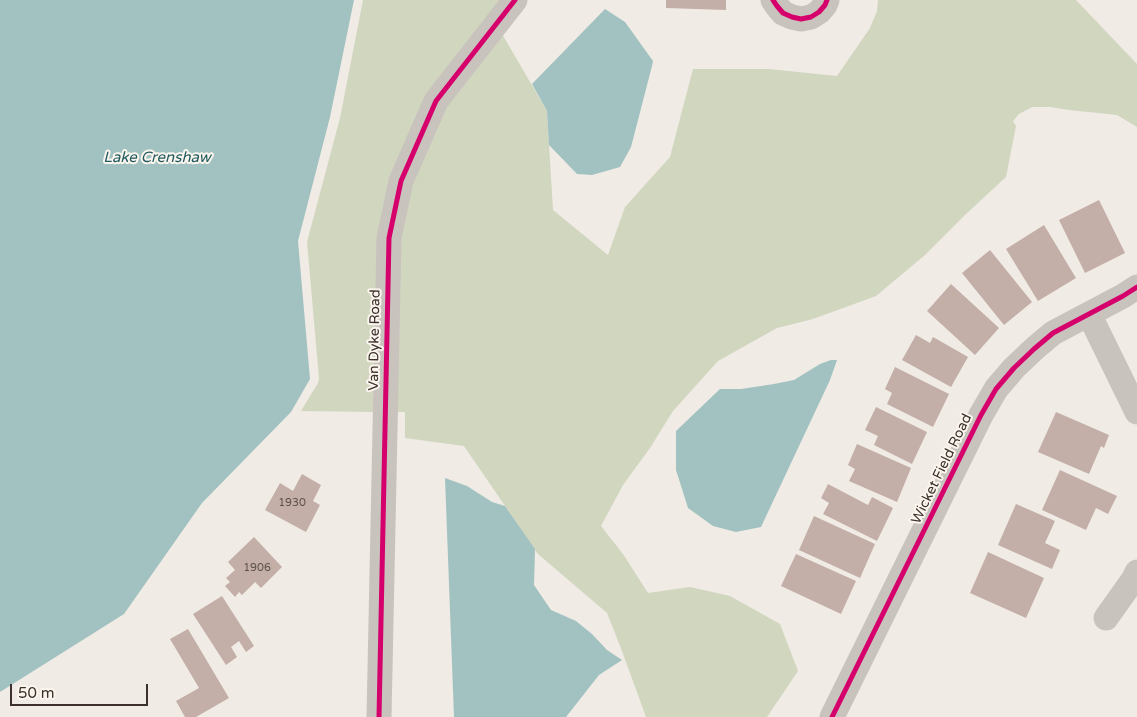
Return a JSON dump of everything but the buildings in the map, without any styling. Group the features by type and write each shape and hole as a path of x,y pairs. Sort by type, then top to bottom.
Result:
{"street":[{"name":"Van Dyke Road","path":"379,717 389,238 400,181 436,101 515,0"},
{"path":"774,0 783,13 801,19 810,17 818,12 827,0"},
{"name":"Wicket Field Road","path":"832,717 981,415 996,389 1014,368 1046,338 1137,287"},
{"path":"1089,314 1137,412"},
{"path":"1106,618 1137,572"}],"green space":[{"path":"363,0 502,0 391,177 375,412 301,411 318,383 319,378 307,242 340,118"},
{"path":"878,0 1076,0 1137,64 1137,127 1117,115 1050,107 1032,107 1019,114 1013,121 1016,126 1006,177 925,255 876,296 813,319 777,328 718,361 673,411 650,448 623,485 601,526 623,554 648,593 690,587 730,596 780,624 798,671 767,717 646,717 607,613 538,554 464,446 405,438 405,412 396,412 399,239 411,183 445,105 502,34 547,111 553,210 608,255 625,207 670,157 693,69 769,69 837,76 870,28 877,11"}],"water":[{"name":"Lake Crenshaw","path":"0,0 354,0 330,117 298,241 310,379 291,412 202,503 124,614 0,692"},
{"path":"605,9 625,22 653,61 631,147 620,167 592,175 577,174 549,145 547,111 532,84"},
{"path":"837,360 830,380 761,527 736,532 713,526 688,508 676,470 676,431 720,389 741,389 794,380 820,364"},
{"path":"445,478 467,486 492,502 505,506 535,549 534,585 551,610 576,621 607,650 622,660 599,675 566,717 454,717"}],"cycle path":[{"path":"379,717 389,238 401,181 436,101 515,0"},
{"path":"773,0 783,13 801,19 811,17 819,12 827,0"},
{"path":"832,717 981,415 996,389 1014,368 1053,333 1137,287"}]}
